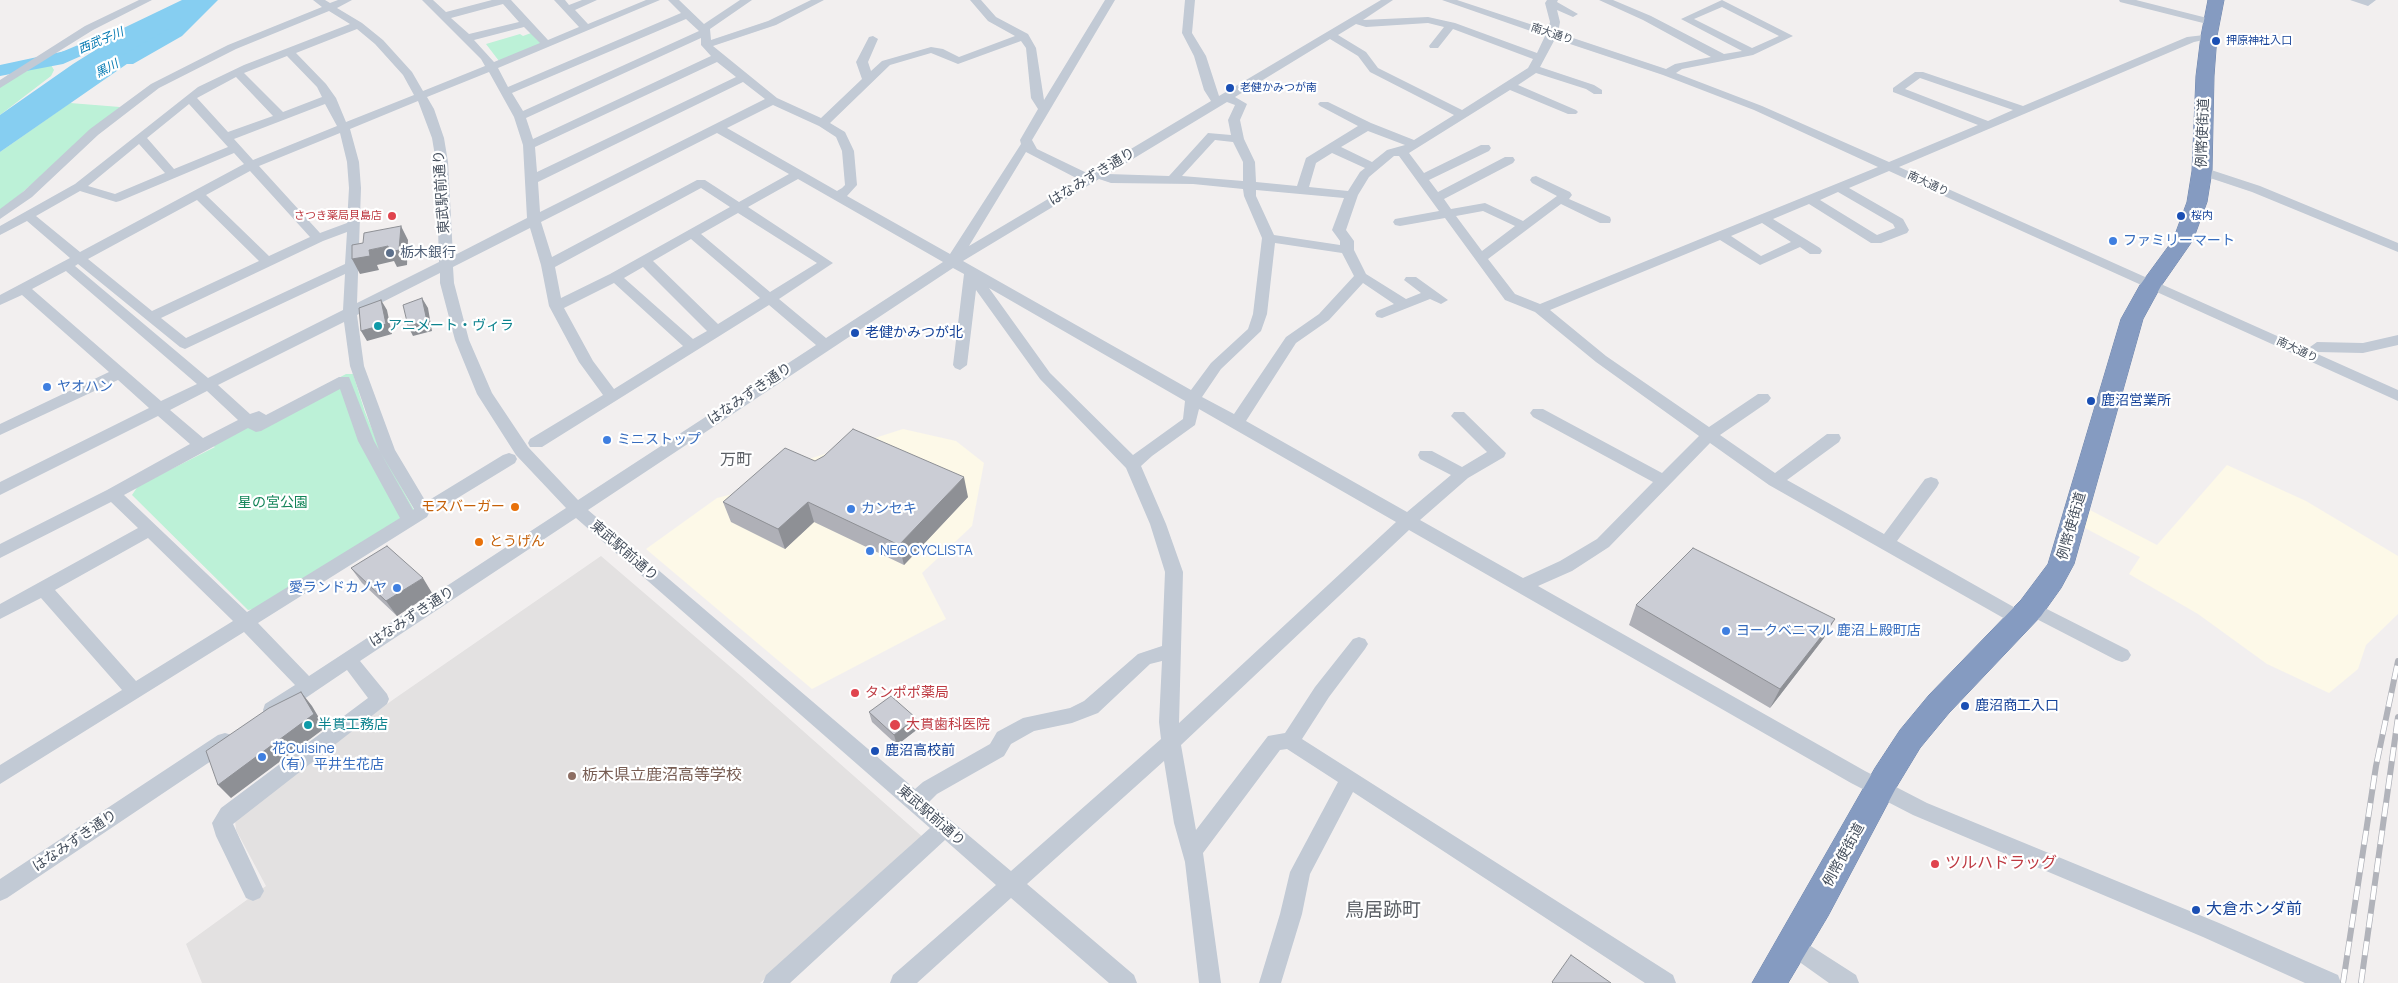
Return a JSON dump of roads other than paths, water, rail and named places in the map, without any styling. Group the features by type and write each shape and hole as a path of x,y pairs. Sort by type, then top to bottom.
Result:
{"highway":[{"name":"例幣使街道","path":"1769,983 1839,865 1880,788 1916,733 1939,704 2026,614 2052,582 2062,564 2098,432 2120,366 2132,318 2151,285 2174,255 2191,221 2197,202 2202,171 2210,29 2216,0"}],"street":[{"path":"0,85 88,28 147,0"},
{"path":"0,215 28,194 94,132 154,86 232,46 325,4 347,0"},
{"path":"427,0 468,38 493,68 520,117 529,145 534,220 548,265 556,306 569,335 586,362 604,388 613,396"},
{"path":"445,16 504,0 547,45"},
{"path":"558,0 586,28"},
{"path":"568,9 592,0"},
{"path":"0,301 75,263 252,166 344,126 493,68 655,0"},
{"path":"673,0 705,31 706,46 718,57 774,100 787,108 823,122 841,135 848,151 851,185 846,191 837,196"},
{"path":"722,0 726,14"},
{"path":"520,117 705,31 747,0"},
{"path":"706,46 772,23 819,0"},
{"path":"975,0 992,19 1024,36 1032,48 1037,98 1044,110"},
{"path":"952,262 1016,157 1027,145 1028,136 1110,0"},
{"path":"1133,465 1146,452 1190,421 1194,399 1216,366 1254,330 1260,314 1269,238 1250,196 1249,162 1238,139 1234,120 1241,104 1221,99 1210,90 1200,56 1187,33 1190,0"},
{"path":"1367,13 1368,0"},
{"name":"はなみずき通り","path":"258,719 952,262 1388,0"},
{"name":"南大通り","path":"1447,0 1667,73 1758,108 2398,396"},
{"path":"1536,0 1551,3 1573,14"},
{"path":"1604,0 1647,18 1722,58"},
{"path":"2124,0 2210,29"},
{"path":"2355,0 2368,3 2371,0"},
{"path":"1405,305 1372,282 1361,278 1347,250 1347,240 1339,230 1352,195 1364,175 1391,154 1402,152 1415,145 1534,69 1552,34 1555,22 1551,3"},
{"path":"1667,73 1679,66 1752,52 1788,36 1722,3 1686,19 1752,52"},
{"name":"東武駅前通り","path":"325,4 358,25 380,42 393,56 421,96 432,120 442,162 448,283 462,340 485,394 522,451 576,510 1126,983"},
{"path":"505,92 688,14"},
{"path":"1354,20 1366,24 1428,20 1452,25 1541,58"},
{"path":"468,38 526,23"},
{"path":"0,231 79,187 202,89 237,72 358,25"},
{"path":"1434,46 1452,25"},
{"path":"1540,309 1890,167 2191,39 2210,29"},
{"path":"1330,35 1362,54 1374,70 1463,115"},
{"path":"823,122 886,63 931,50 939,51 958,61 1024,36"},
{"path":"868,79 862,62 874,39"},
{"path":"0,775 422,513 423,510 387,450 357,366 350,313 350,267 356,188 353,162 344,126 330,98 313,75 289,52"},
{"path":"529,145 718,57"},
{"path":"1534,69 1590,87 1598,92"},
{"path":"237,72 280,116"},
{"path":"1990,125 1897,90 1919,74 2024,110"},
{"path":"531,180 745,77"},
{"path":"1509,85 1572,112"},
{"path":"190,98 318,238"},
{"path":"227,137 330,98"},
{"path":"0,489 774,100"},
{"path":"1324,104 1367,126 1415,145"},
{"path":"1302,190 1310,161 1367,126"},
{"path":"718,128 1880,788 1920,809 2211,930 2330,983"},
{"path":"1174,179 1212,136 1238,139"},
{"path":"140,138 172,174"},
{"path":"1027,145 1033,152 1093,176 1111,179 1174,179 1352,195"},
{"path":"79,187 116,198 236,148"},
{"path":"1332,148 1373,167"},
{"path":"1422,179 1484,148"},
{"path":"1402,152 1510,297 1540,309 1601,359 1775,480 1886,543 2026,614 2122,655"},
{"path":"1436,198 1510,160"},
{"path":"2202,171 2256,189 2398,248"},
{"path":"556,306 615,277 797,174"},
{"path":"1481,258 1566,195 1536,180"},
{"path":"536,443 770,300 826,263 702,184 548,265"},
{"path":"1810,199 1876,240 1902,230 1898,222 1839,187"},
{"path":"198,194 268,262"},
{"path":"1560,199 1605,220"},
{"path":"1400,222 1485,208 1518,223"},
{"path":"28,216 75,263 256,427 344,380 366,441 406,515"},
{"path":"1763,218 1815,251"},
{"path":"151,317 318,238 353,225"},
{"path":"692,232 770,300 825,344"},
{"path":"1721,236 1760,261 1801,242"},
{"path":"1269,238 1347,250"},
{"path":"644,260 717,332"},
{"path":"75,263 151,317 185,344 350,267"},
{"path":"960,365 970,272"},
{"path":"970,272 1045,376 1133,465 1158,524 1174,572 1169,722 1177,784 1192,852 1201,907 1210,983"},
{"path":"615,277 693,347"},
{"path":"1237,424 1243,411 1291,340 1324,317 1361,278"},
{"path":"1382,314 1405,305 1436,297 1411,280"},
{"path":"24,288 201,445"},
{"path":"2398,385 2243,314 2219,315 2224,328 2398,407"},
{"path":"2317,347 2362,348 2398,340"},
{"path":"0,552 201,445 357,366"},
{"path":"0,430 120,373"},
{"path":"1522,586 1566,566 1603,543 1709,435 1763,398"},
{"path":"1538,413 1664,481"},
{"path":"901,983 1172,741 1408,521 1462,474 1498,453 1459,416"},
{"path":"1775,480 1833,438"},
{"path":"1426,455 1462,474"},
{"path":"432,506 509,459"},
{"path":"1886,543 1931,483"},
{"path":"112,494 151,529 247,623 307,686"},
{"path":"0,612 151,529"},
{"path":"43,588 135,692"},
{"path":"1290,741 1322,692 1359,644"},
{"path":"915,802 930,788 997,750 1004,738 1030,724 1072,715 1091,707 1144,659 1172,650"},
{"path":"253,891 226,836 222,823 228,814 380,699 348,659"},
{"name":"はなみずき通り","path":"0,891 241,730"},
{"path":"1192,852 1276,742 1290,741 1665,983"},
{"path":"1270,983 1291,914 1300,872 1350,779"},
{"path":"774,983 945,827"},
{"path":"1792,944 1848,983"}],"water":[{"path":"182,0 212,0 205,3 173,32 0,152 0,115 73,64 116,37 58,58 0,68 0,65 84,47"}],"waterway":[{"name":"黒川","path":"127,60 176,32 210,0"},
{"name":"西武子川","path":"0,71 57,60 109,37"}],"railway":[{"path":"2343,983 2376,766 2398,661"},
{"path":"2361,983 2398,717"}],"place":[{"name":"押原神社入口","path":"2216,41"},
{"name":"老健かみつが南","path":"1230,88"},
{"name":"さつき薬局貝島店","path":"392,216"},
{"name":"桜内","path":"2181,216"},
{"name":"ファミリーマート","path":"2113,241"},
{"name":"栃木銀行","path":"390,253"},
{"name":"アニメート・ヴィラ","path":"378,326"},
{"name":"老健かみつが北","path":"855,333"},
{"name":"ヤオハン","path":"47,387"},
{"name":"鹿沼営業所","path":"2091,401"},
{"name":"ミニストップ","path":"607,440"},
{"name":"モスバーガー","path":"515,507"},
{"name":"カンセキ","path":"851,509"},
{"name":"とうげん","path":"479,542"},
{"name":"NEO CYCLISTA","path":"870,551"},
{"name":"愛ランドカノヤ","path":"397,588"},
{"name":"ヨークベニマル 鹿沼上殿町店","path":"1726,631"},
{"name":"タンポポ薬局","path":"855,693"},
{"name":"鹿沼商工入口","path":"1965,706"},
{"name":"半貫工務店","path":"308,725"},
{"name":"大貫歯科医院","path":"895,725"},
{"name":"鹿沼高校前","path":"875,751"},
{"name":"花Cuisine （有）平井生花店","path":"262,757"},
{"name":"栃木県立鹿沼高等学校","path":"572,776"},
{"name":"ツルハドラッグ","path":"1935,864"},
{"name":"大倉ホンダ前","path":"2196,910"}],"district":[{"name":"万町","path":"736,461"},
{"name":"鳥居跡町","path":"1383,911"}],"park label":[{"name":"星の宮公園","path":"273,503"}]}
